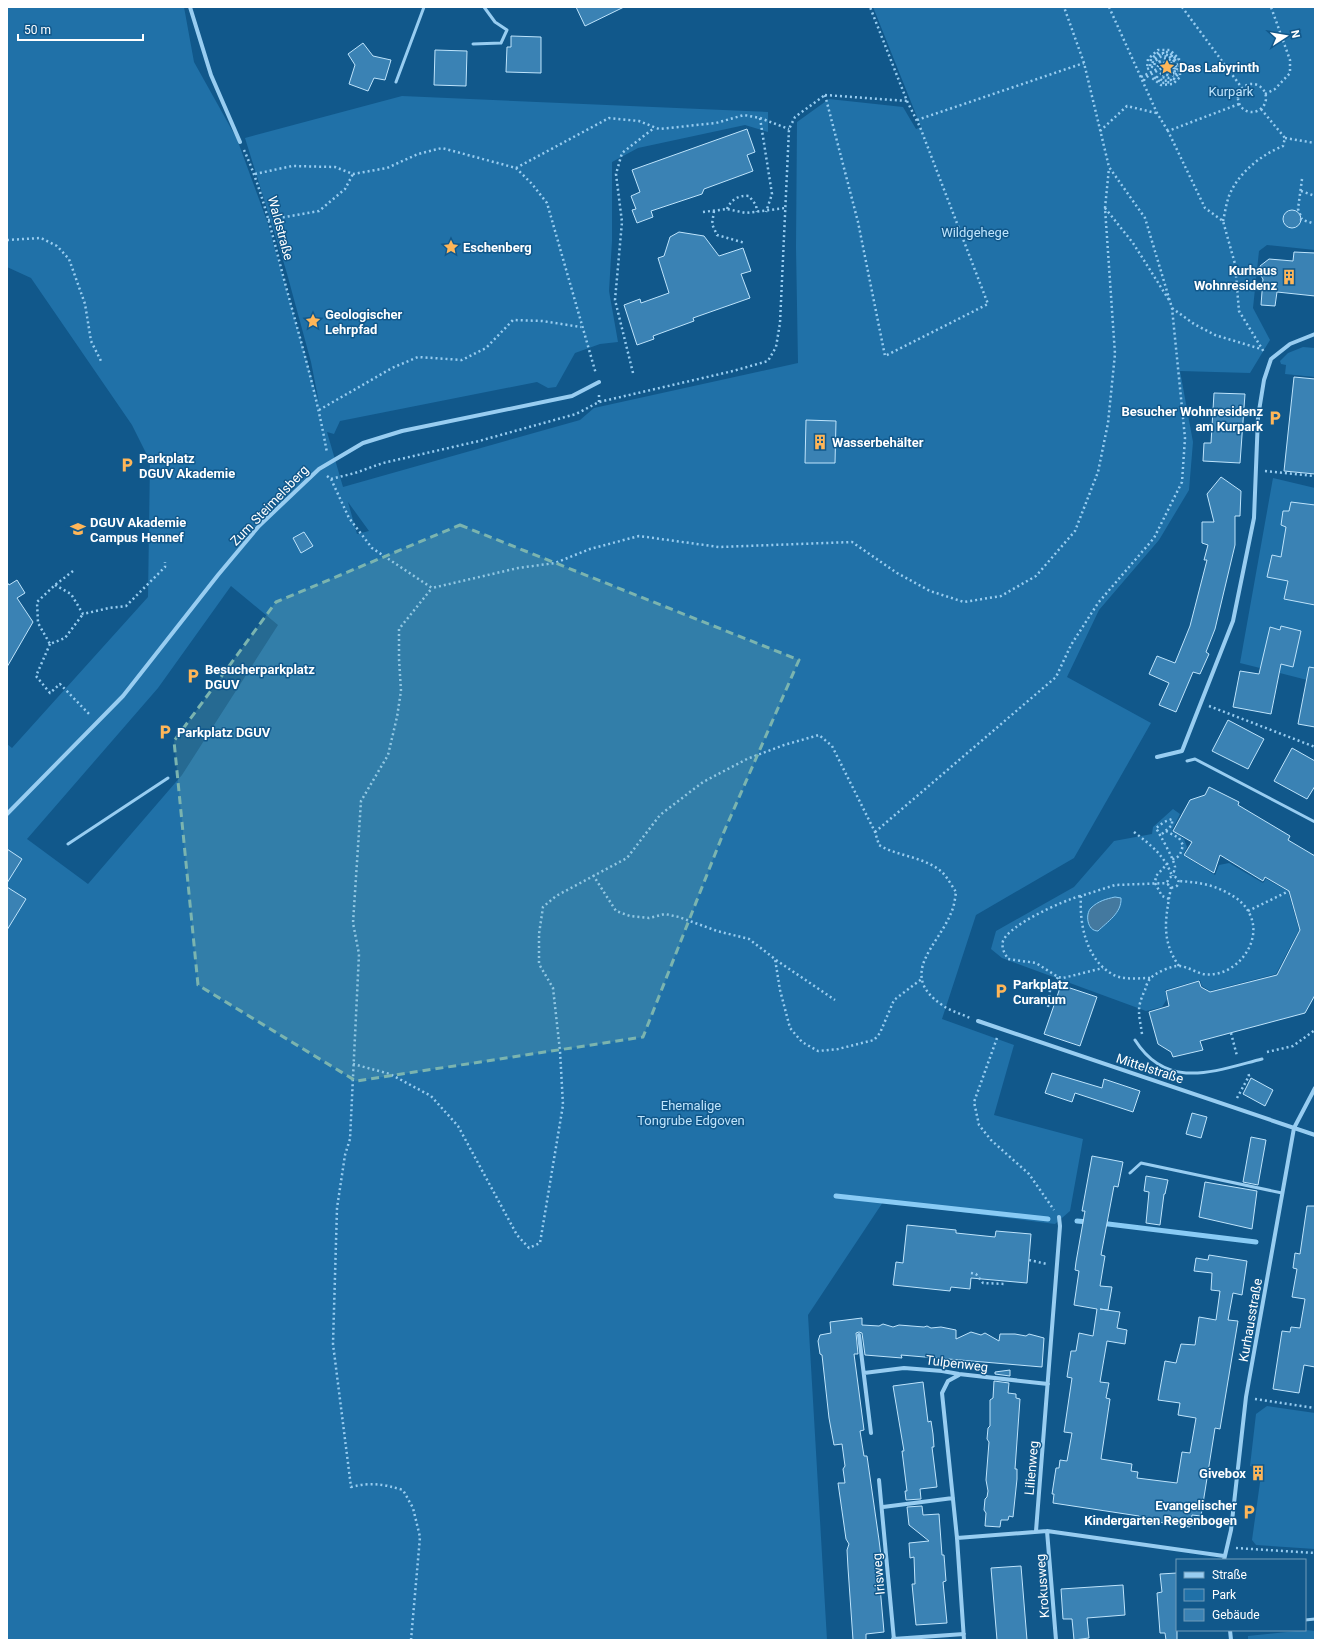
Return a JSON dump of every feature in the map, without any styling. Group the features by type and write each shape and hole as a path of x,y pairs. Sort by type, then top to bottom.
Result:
{"street":[{"path":"190,7 211,75 240,142"},
{"path":"1157,757 1182,751 1233,621 1254,518 1258,417 1264,380 1271,359 1290,344 1315,334"},
{"name":"Zum Steimelsberg","path":"7,814 123,696 218,575 259,526 319,469 363,443 402,431 572,396 599,382"},
{"name":"Mittelstraße","path":"978,1021 1315,1134"},
{"name":"Kurhausstraße","path":"1224,1558 1228,1547 1238,1477 1246,1398 1294,1128 1315,1088"},
{"name":"Lilienweg","path":"1036,1531 1060,1226 1059,1217"},
{"path":"860,1335 871,1433"},
{"name":"Tulpenweg","path":"864,1373 904,1368 942,1370 959,1374 1048,1384"},
{"path":"959,1374 948,1381 942,1393 957,1538 964,1640"},
{"name":"Irisweg","path":"879,1480 883,1507 894,1640 964,1634"},
{"path":"883,1507 953,1498"},
{"path":"957,1538 1048,1531 1224,1558"},
{"name":"Krokusweg","path":"1048,1531 1056,1640"}],"lane":[{"path":"396,82 424,7"},
{"path":"473,44 501,43 507,30 495,22 484,7"},
{"path":"1187,761 1195,759 1315,822"},
{"path":"68,844 168,778"},
{"path":"1135,1040 1144,1055 1174,1072 1203,1074 1262,1059"},
{"path":"1130,1173 1141,1163 1282,1193"}],"path":[{"path":"824,95 858,222 886,356 988,304 917,120 907,101 870,7"},
{"path":"411,1640 420,1537 413,1508 403,1490 387,1485 369,1482 351,1487 333,1344 337,1208 345,1155 350,1139 359,954 354,923 361,801 388,755 397,717 401,691 399,629 432,588 518,568 555,563 590,549 639,536 719,547 852,542 930,592 964,602 1001,596 1036,576 1075,531 1098,472 1108,423 1115,354 1104,208 1109,167 1084,63 1064,7"},
{"path":"1109,7 1157,113 1168,131 1205,208 1223,221"},
{"path":"1182,7 1242,88"},
{"path":"1265,94 1275,89 1290,73 1290,60 1271,7"},
{"path":"1141,77 1157,69 1158,62 1160,60 1160,64 1167,62 1171,68 1166,73 1169,73 1170,76 1162,75 1161,77 1168,78 1174,75 1176,65 1173,73 1172,64 1164,58 1174,61 1169,56 1160,57 1155,61 1154,67 1152,67 1153,61 1160,54 1159,52 1151,58 1150,68 1147,69 1148,59 1158,50 1170,50 1179,59 1177,60 1169,52 1163,52 1163,54 1172,56 1177,63 1178,71 1174,80 1179,73 1180,63 1180,77 1173,84 1161,85 1152,78 1154,77 1162,83 1172,82 1170,80 1163,80 1157,77 1157,75 1168,68 1167,65 1145,78 1143,83"},
{"path":"917,120 1084,63"},
{"path":"1249,85 1255,85 1261,88 1265,94 1265,102 1261,109 1256,112 1249,112 1242,109 1238,104 1238,95 1242,88 1249,85"},
{"path":"330,479 355,474 383,463 479,441 576,414 599,402 733,371 768,361 776,347 780,323 789,129 795,117 824,95 907,101"},
{"path":"1168,131 1238,104"},
{"path":"1100,131 1127,106 1157,113"},
{"path":"1261,109 1285,138 1315,143"},
{"path":"516,168 609,118 639,121 659,129 716,123 744,115 760,118 789,129"},
{"path":"760,118 772,194 766,212"},
{"path":"633,373 614,300 622,222 616,174 622,153 655,127"},
{"path":"1172,308 1194,324 1215,335 1262,350 1239,311 1235,264 1223,221 1229,195 1246,169 1274,150 1283,146 1285,138"},
{"name":"Waldstraße","path":"240,142 255,174 268,220 319,410 329,462"},
{"path":"255,174 292,166 335,167 353,174 386,168 418,154 442,148 516,168 532,184 547,203 581,327 599,382"},
{"path":"875,832 1056,677 1071,645 1098,603 1154,538 1182,482 1184,438 1172,308 1145,218 1109,167"},
{"path":"268,220 319,211 345,189 353,174"},
{"path":"1302,179 1298,209 1301,219 1315,224"},
{"path":"1300,190 1315,196"},
{"path":"726,209 733,200 742,195 749,196 756,205 757,212"},
{"path":"703,212 726,209 746,213 766,212 786,208"},
{"path":"1104,208 1133,243 1169,300"},
{"path":"714,211 712,224 717,235 745,243"},
{"path":"7,240 41,238 57,246 69,259 85,304 91,341 102,363"},
{"path":"319,410 392,368 418,357 462,360 486,348 513,320 542,321 581,327"},
{"path":"319,469 330,479 350,518 372,548 432,588"},
{"path":"1257,470 1315,476"},
{"path":"97,723 60,684 50,693 36,676 50,644 65,638 83,614 126,606 166,567 165,562"},
{"path":"50,644 38,623 36,602 73,571"},
{"path":"55,585 71,594 83,614"},
{"path":"1202,703 1224,713 1315,746"},
{"path":"353,1064 390,1074 431,1096 458,1126 517,1235 529,1248 540,1243 563,1106 560,1051 553,988 540,964 540,934 543,907 556,896 627,858 660,815 703,782 747,759 784,745 819,735 832,746 875,832 879,845 888,850 924,860 942,872 956,892 951,913 924,958 921,968 927,990 943,1006 978,1021"},
{"path":"1162,834 1172,825 1172,819 1164,822 1156,828 1162,834 1163,843 1175,867 1168,883"},
{"path":"1166,831 1179,838 1183,845 1180,855 1176,859 1171,859"},
{"path":"1081,896 1080,919 1088,945 1103,968 1117,976 1128,978 1150,978 1162,971 1179,966 1204,974 1220,972 1235,966 1249,949 1253,934 1251,918 1248,911 1236,897 1219,888 1197,882 1179,881 1172,876 1168,863 1160,853 1134,832"},
{"path":"1168,863 1156,876 1155,883 1162,896 1169,899"},
{"path":"593,875 616,911 630,916 649,918 665,914 679,917 717,931 749,939 775,960 835,1000"},
{"path":"1171,887 1176,886 1179,881"},
{"path":"1103,968 1080,975 1064,978 1058,977 1036,962 1008,959 1003,949 1003,941 1027,920 1070,899 1115,885 1168,883"},
{"path":"1168,883 1171,887 1166,939 1172,956 1179,966"},
{"path":"1248,911 1289,891"},
{"path":"775,960 780,990 790,1028 802,1042 818,1051 838,1049 874,1040 880,1033 894,1000 923,978"},
{"path":"1048,1008 1050,990 1058,977"},
{"path":"1142,1036 1138,1004 1150,978"},
{"path":"1000,1028 974,1102 979,1125 991,1140 1029,1174 1059,1217"},
{"path":"1264,1052 1293,1046 1315,1030"},
{"path":"1230,1033 1240,1065"},
{"path":"1233,1106 1249,1076 1246,1063"},
{"path":"1029,1260 1037,1263 1057,1264"},
{"path":"971,1273 976,1274 983,1282 1006,1284"},
{"path":"1246,1398 1315,1408"},
{"path":"1228,1547 1315,1553"}],"highlighted area":[{"path":"460,525 799,660 723,834 643,1037 356,1081 198,985 174,741 276,602"}],"green space":[{"path":"7,7 184,7 194,62 237,139 267,221 319,403 311,362 286,270 245,138 402,96 768,112 768,132 745,125 638,148 612,162 612,241 609,291 618,342 600,344 575,353 556,387 548,388 537,382 340,421 334,434 327,432 343,487 580,420 594,408 798,363 796,247 797,122 829,99 903,107 916,129 921,127 873,7 1315,7 1315,250 1267,245 1259,251 1253,308 1270,340 1250,373 1180,371 1193,442 1189,490 1159,540 1099,610 1067,677 1151,723 1074,858 976,915 942,1019 1014,1045 994,1115 1083,1139 1070,1211 1055,1224 883,1202 808,1315 827,1640 7,1640 7,744 12,748 148,597 150,461 132,425 31,278 7,267","holes":["348,502 369,531 357,534","231,586 278,625 182,775 88,884 27,839 158,688"]},
{"path":"1303,347 1315,348 1315,377 1285,374 1286,365 1281,364 1280,361 1288,353"},
{"path":"1273,478 1315,488 1315,682 1240,663"},
{"path":"1173,809 1180,814 1172,830 1184,839 1187,847 1183,855 1215,875 1219,865 1229,863 1263,883 1266,879 1288,891 1299,930 1276,974 1210,991 1202,986 1200,980 1165,990 1167,999 1162,1007 1146,1011 1002,958 991,949 996,931 1074,887 1114,841 1152,834 1153,827"},
{"path":"1267,1406 1315,1413 1315,1549 1256,1545 1252,1540 1262,1468 1250,1466 1256,1414"},
{"path":"1306,1630 1315,1631 1315,1640 1248,1640 1248,1636"}],"shaded area":[{"path":"1115,897 1121,898 1121,903 1117,913 1098,931 1091,928 1088,922 1088,914 1091,908 1099,902"}],"building":[{"path":"576,7 624,7 585,26"},
{"path":"511,36 541,37 541,73 506,72 507,47 511,47"},
{"path":"363,43 373,56 391,60 385,80 374,78 368,91 349,84 355,65 348,54"},
{"path":"435,50 467,51 466,86 434,85"},
{"path":"747,129 755,152 747,155 753,171 704,189 702,194 651,211 653,217 637,223 632,210 636,209 631,196 640,192 632,170"},
{"path":"1292,210 1298,213 1301,219 1298,225 1292,228 1286,225 1283,219 1286,213"},
{"path":"679,232 704,236 719,256 743,248 751,271 741,274 750,298 693,318 694,321 653,336 654,339 637,345 624,305 640,299 641,303 669,293 658,258 664,256 670,237"},
{"name":"Kurhaus Wohnresidenz","path":"1294,252 1315,253 1315,296 1277,292 1275,306 1261,305 1263,279 1259,273 1260,266 1269,259 1293,261"},
{"path":"1294,377 1315,379 1315,474 1284,471"},
{"path":"1214,393 1245,394 1240,463 1203,461 1204,443 1211,443"},
{"name":"Wasserbehälter","path":"806,420 836,421 835,463 805,463"},
{"path":"1221,477 1241,491 1240,516 1235,516 1235,545 1215,629 1206,652 1209,654 1200,674 1193,672 1176,712 1159,705 1169,683 1149,674 1157,656 1175,663 1190,626 1207,560 1204,560 1208,545 1202,543 1202,522 1214,522 1207,494"},
{"path":"1291,502 1315,505 1315,605 1284,599 1288,581 1267,577 1272,555 1281,557 1286,527 1281,525 1283,511 1289,511"},
{"path":"304,532 313,546 301,553 293,538"},
{"path":"17,580 25,593 17,598 33,622 7,667 7,582 9,585"},
{"path":"1281,626 1301,631 1293,667 1281,664 1271,714 1233,707 1240,671 1259,674 1270,627 1280,630"},
{"path":"1309,667 1315,668 1315,727 1298,724"},
{"path":"1228,720 1264,739 1248,769 1212,751"},
{"path":"1292,748 1315,761 1315,786 1307,799 1274,781"},
{"path":"1209,787 1239,802 1238,805 1290,836 1288,840 1315,856 1315,995 1305,1013 1200,1041 1203,1050 1173,1057 1171,1052 1158,1044 1149,1012 1169,1006 1166,991 1199,981 1201,987 1210,992 1277,975 1300,930 1289,891 1265,877 1263,881 1220,855 1214,873 1184,855 1192,842 1173,831 1190,800 1205,795"},
{"path":"7,849 22,859 7,883"},
{"path":"7,887 26,899 7,930"},
{"path":"1061,985 1097,997 1080,1046 1044,1034"},
{"path":"1052,1073 1102,1088 1104,1079 1140,1091 1133,1112 1075,1093 1072,1102 1045,1093"},
{"path":"1251,1078 1273,1090 1265,1106 1243,1094"},
{"path":"1192,1113 1207,1117 1201,1138 1186,1134"},
{"path":"1251,1137 1266,1140 1258,1185 1243,1182"},
{"path":"1092,1156 1123,1162 1118,1187 1114,1186 1101,1255 1105,1256 1100,1286 1112,1287 1108,1310 1100,1309 1120,1312 1117,1328 1127,1330 1125,1344 1107,1341 1100,1382 1109,1383 1106,1398 1110,1399 1101,1459 1132,1464 1131,1471 1138,1472 1137,1478 1177,1483 1182,1452 1190,1453 1196,1418 1178,1415 1180,1403 1158,1400 1165,1361 1176,1363 1181,1344 1195,1345 1199,1317 1216,1320 1220,1291 1211,1290 1212,1273 1194,1271 1196,1258 1208,1260 1209,1255 1247,1261 1242,1295 1233,1293 1228,1320 1238,1321 1220,1429 1215,1428 1201,1516 1192,1515 1190,1527 1139,1519 1139,1516 1053,1503 1054,1494 1052,1494 1056,1468 1059,1468 1060,1460 1067,1461 1072,1433 1064,1432 1072,1378 1067,1377 1071,1351 1076,1351 1079,1333 1093,1336 1097,1309 1074,1305 1079,1271 1075,1270 1085,1211 1082,1211"},
{"path":"1146,1176 1168,1180 1164,1194 1160,1225 1146,1223 1149,1192 1144,1191"},
{"path":"1205,1182 1257,1191 1252,1229 1199,1217"},
{"path":"1307,1206 1315,1206 1315,1367 1304,1365 1299,1393 1273,1389 1282,1331 1290,1332 1291,1327 1300,1328 1305,1299 1292,1297 1297,1269 1293,1268 1295,1253 1300,1254"},
{"path":"907,1225 956,1230 956,1233 995,1237 996,1231 1031,1234 1027,1283 971,1278 970,1289 951,1287 950,1291 893,1285 896,1262 903,1263"},
{"path":"862,1318 862,1325 879,1326 883,1324 893,1327 899,1325 927,1326 931,1328 941,1327 956,1330 956,1339 971,1332 981,1335 985,1333 999,1341 1000,1334 1026,1336 1029,1334 1044,1338 1042,1367 901,1355 902,1358 865,1355 862,1333 856,1333 858,1354 854,1354 864,1430 860,1431 864,1456 867,1456 882,1564 878,1564 884,1632 866,1634 866,1640 853,1640 847,1550 849,1544 846,1539 838,1483 845,1483 843,1469 845,1466 842,1444 834,1445 829,1418 822,1355 820,1354 818,1341 820,1335 831,1333 830,1322"},
{"path":"1010,1370 1010,1376 995,1374 995,1372"},
{"path":"994,1381 1009,1383 1008,1393 1016,1394 1016,1398 1020,1399 1015,1469 1017,1469 1017,1479 1013,1517 1009,1516 1008,1520 1001,1520 1000,1527 985,1526 986,1513 984,1510 985,1499 988,1491 986,1480 989,1442 987,1439 988,1428 990,1426 990,1400 993,1398"},
{"path":"923,1382 928,1422 931,1421 933,1434 934,1447 932,1447 937,1487 920,1489 921,1499 906,1500 905,1491 907,1491 902,1451 904,1451 893,1386"},
{"path":"922,1506 923,1515 939,1514 942,1555 944,1555 946,1581 943,1582 947,1623 916,1625 912,1584 915,1584 914,1557 910,1558 909,1543 929,1541 909,1525 907,1507"},
{"path":"1021,1566 1027,1640 997,1640 991,1568"},
{"path":"1176,1573 1177,1640 1166,1640 1165,1633 1160,1633 1157,1593 1162,1592 1160,1574"},
{"path":"1123,1585 1125,1615 1087,1618 1089,1638 1074,1640 1072,1619 1063,1619 1061,1589"}],"waterway":[{"path":"836,1196 1048,1219"},
{"path":"1077,1221 1088,1222"},
{"path":"1100,1223 1256,1242"}],"place":[{"name":"Das Labyrinth","path":"1167,67"},
{"name":"Eschenberg","path":"451,247"},
{"name":"Kurhaus Wohnresidenz","path":"1289,277"},
{"name":"Geologischer Lehrpfad","path":"313,321"},
{"name":"Besucher Wohnresidenz am Kurpark","path":"1275,418"},
{"name":"Wasserbehälter","path":"820,442"},
{"name":"Parkplatz DGUV Akademie","path":"127,465"},
{"name":"DGUV Akademie Campus Hennef","path":"78,529"},
{"name":"Besucherparkplatz DGUV","path":"193,676"},
{"name":"Parkplatz DGUV","path":"165,732"},
{"name":"Parkplatz Curanum","path":"1001,991"},
{"name":"Givebox","path":"1258,1473"},
{"name":"Evangelischer Kindergarten Regenbogen","path":"1249,1512"}],"park label":[{"name":"Kurpark","path":"1231,91"},
{"name":"Wildgehege","path":"975,232"},
{"name":"Ehemalige Tongrube Edgoven","path":"691,1112"}]}
